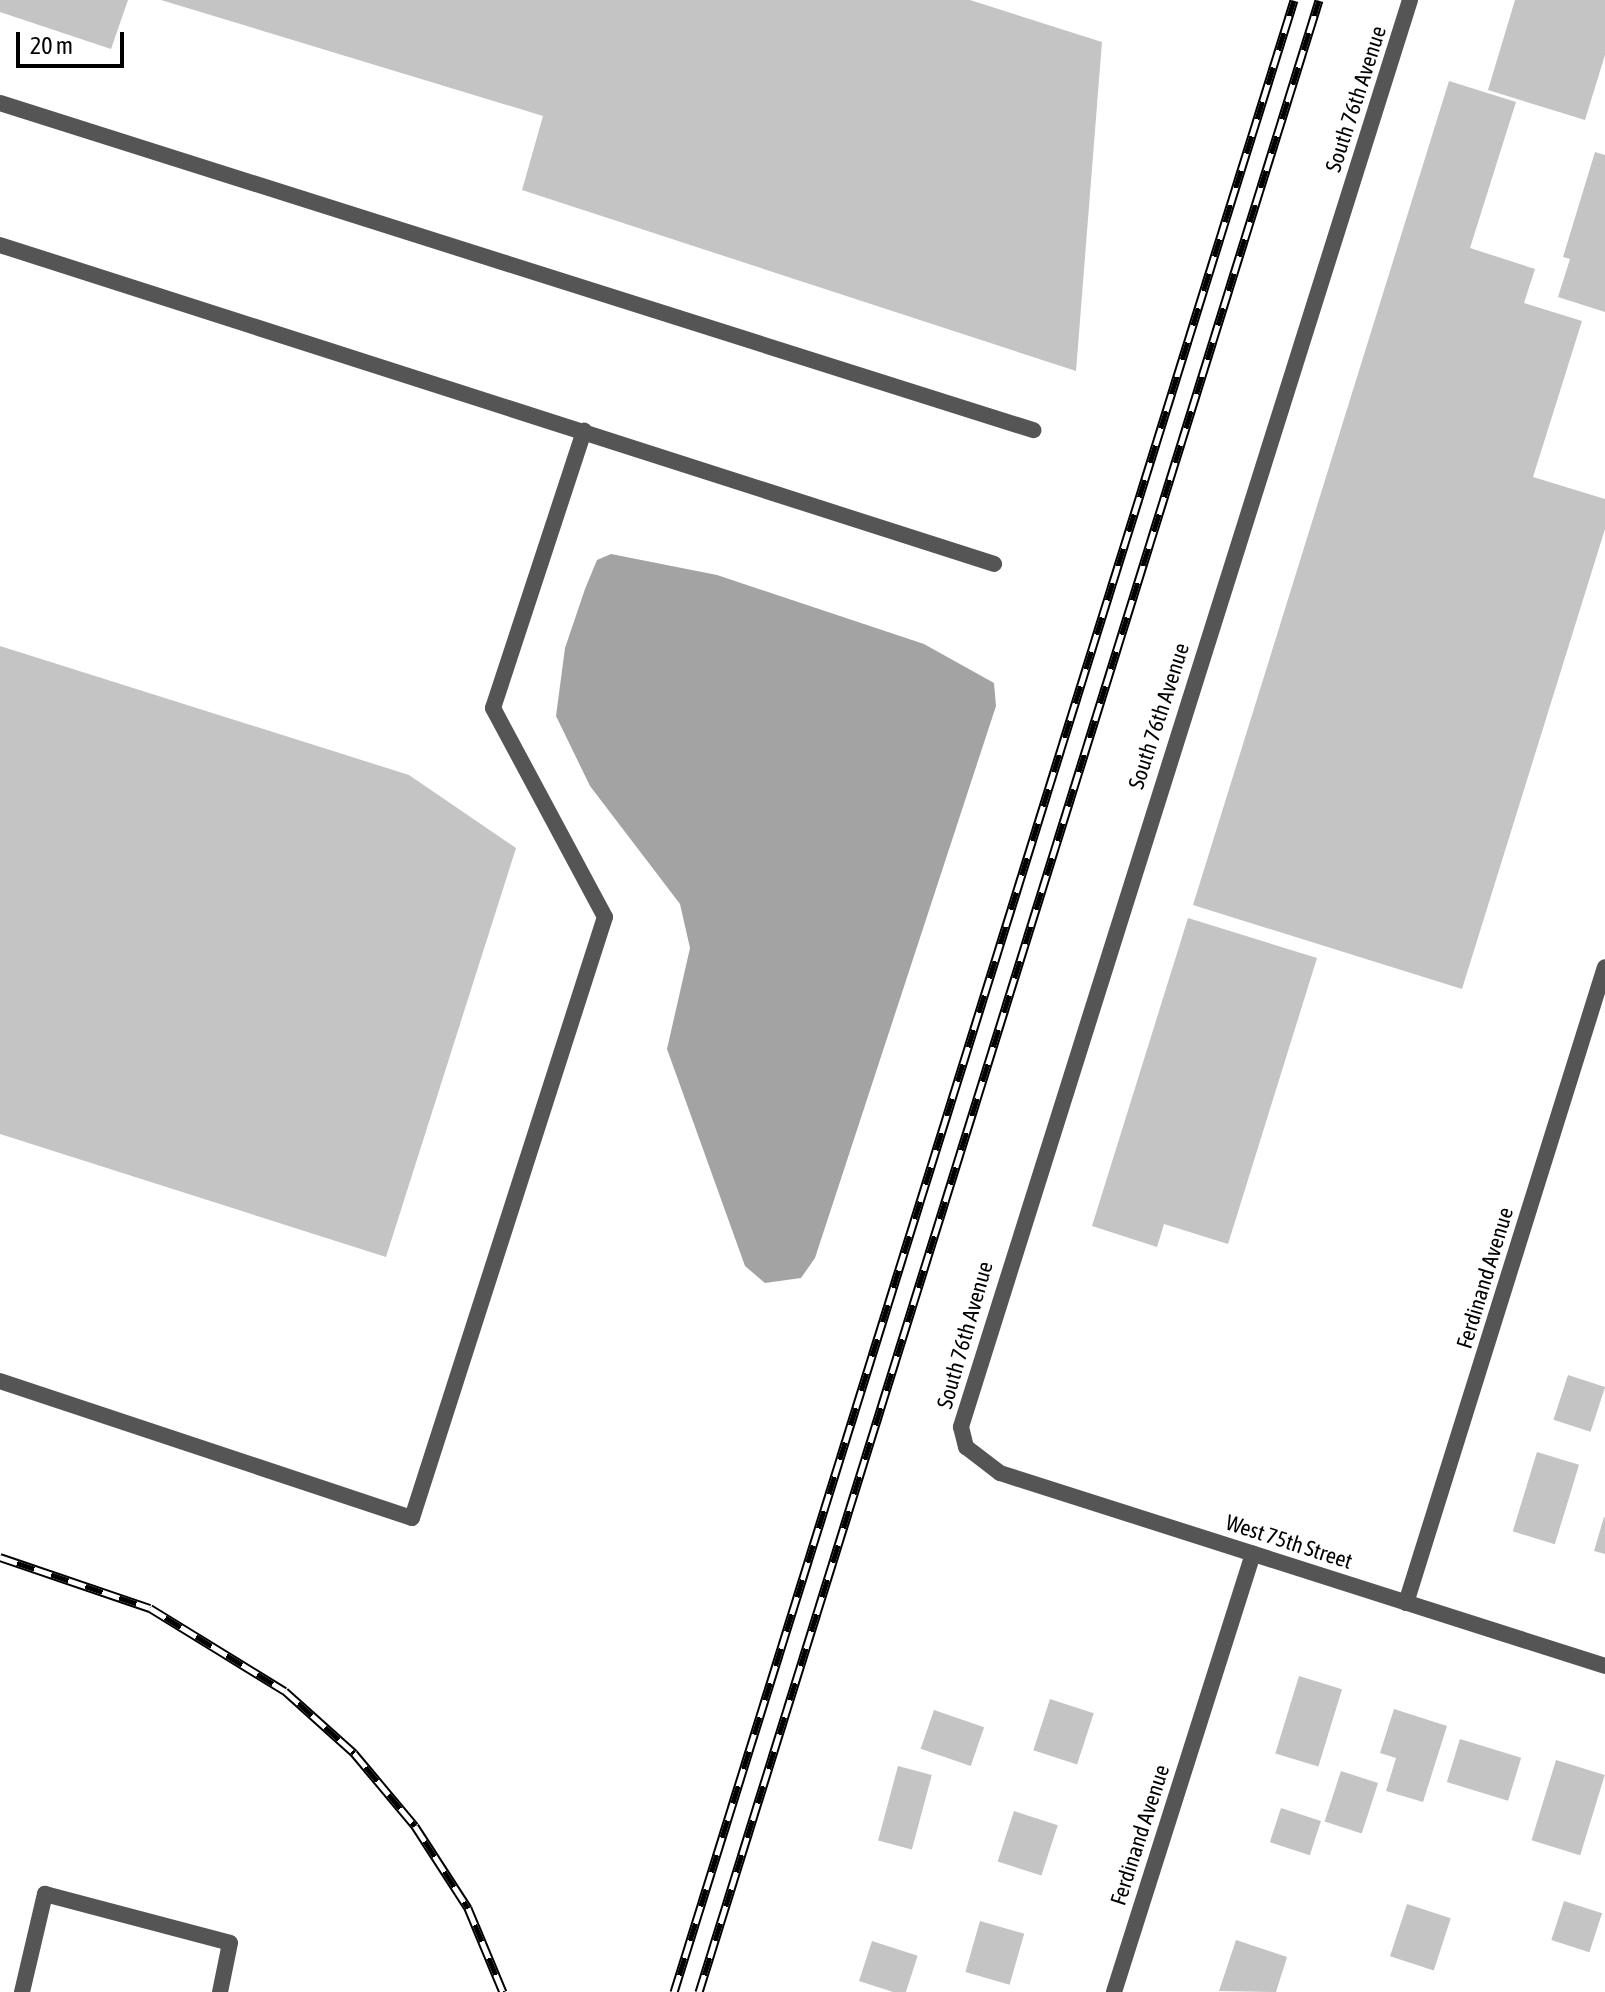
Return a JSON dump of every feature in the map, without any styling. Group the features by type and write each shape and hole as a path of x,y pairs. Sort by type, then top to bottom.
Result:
{"street":[{"name":"South 76th Avenue","path":"966,1447 965,1402 1410,0"},
{"path":"0,103 1033,430"},
{"path":"0,245 994,564"},
{"path":"0,1381 412,1518 605,917 493,708 584,431"},
{"name":"Ferdinand Avenue","path":"1406,1603 1605,967"},
{"name":"West 75th Street","path":"966,1447 1000,1473 1605,1666"},
{"name":"Ferdinand Avenue","path":"1114,1992 1253,1554"},
{"path":"22,1992 45,1894 230,1943 220,1992"}],"shaded area":[{"path":"611,554 717,575 924,644 994,683 996,706 815,1258 801,1278 765,1283 745,1266 667,1049 690,948 680,904 590,786 556,716 565,648 585,589 597,560"}],"building":[{"path":"0,0 128,0 111,49 0,12"},
{"path":"161,0 970,0 1102,42 1076,371 522,190 543,116"},
{"path":"1515,0 1605,0 1605,55 1585,120 1488,90"},
{"path":"1449,81 1516,102 1470,248 1535,269 1524,303 1582,321 1533,477 1605,499 1605,529 1462,989 1193,905"},
{"path":"1595,152 1605,155 1605,312 1558,297 1570,259 1563,257"},
{"path":"0,646 409,775 516,848 386,1257 0,1134"},
{"path":"1188,918 1317,958 1228,1244 1164,1224 1157,1247 1092,1226"},
{"path":"1568,1375 1605,1387 1591,1432 1553,1420"},
{"path":"1537,1452 1579,1465 1555,1544 1513,1531"},
{"path":"1605,1518 1605,1554 1594,1551"},
{"path":"1299,1676 1342,1689 1318,1767 1275,1753"},
{"path":"1050,1699 1094,1713 1077,1765 1033,1750"},
{"path":"1394,1709 1447,1726 1423,1802 1386,1791 1396,1758 1380,1753"},
{"path":"934,1710 984,1727 971,1766 921,1749"},
{"path":"1460,1739 1521,1758 1508,1801 1447,1782"},
{"path":"1556,1760 1605,1775 1580,1855 1531,1840"},
{"path":"898,1766 932,1775 912,1849 878,1840"},
{"path":"1341,1771 1378,1783 1362,1833 1325,1821"},
{"path":"1281,1808 1321,1821 1310,1855 1270,1842"},
{"path":"1014,1811 1058,1825 1041,1876 998,1861"},
{"path":"1564,1901 1602,1913 1589,1952 1551,1940"},
{"path":"1407,1904 1451,1918 1434,1971 1390,1956"},
{"path":"980,1921 1024,1934 1010,1985 965,1972"},
{"path":"1236,1940 1287,1957 1276,1992 1219,1991"},
{"path":"872,1941 918,1956 906,1992 893,1992 859,1981"}],"railway":[{"path":"674,1992 1294,0"},
{"path":"699,1992 1319,0"},
{"path":"0,1557 150,1608 285,1691 354,1753 415,1826 468,1908 503,1992"}]}
